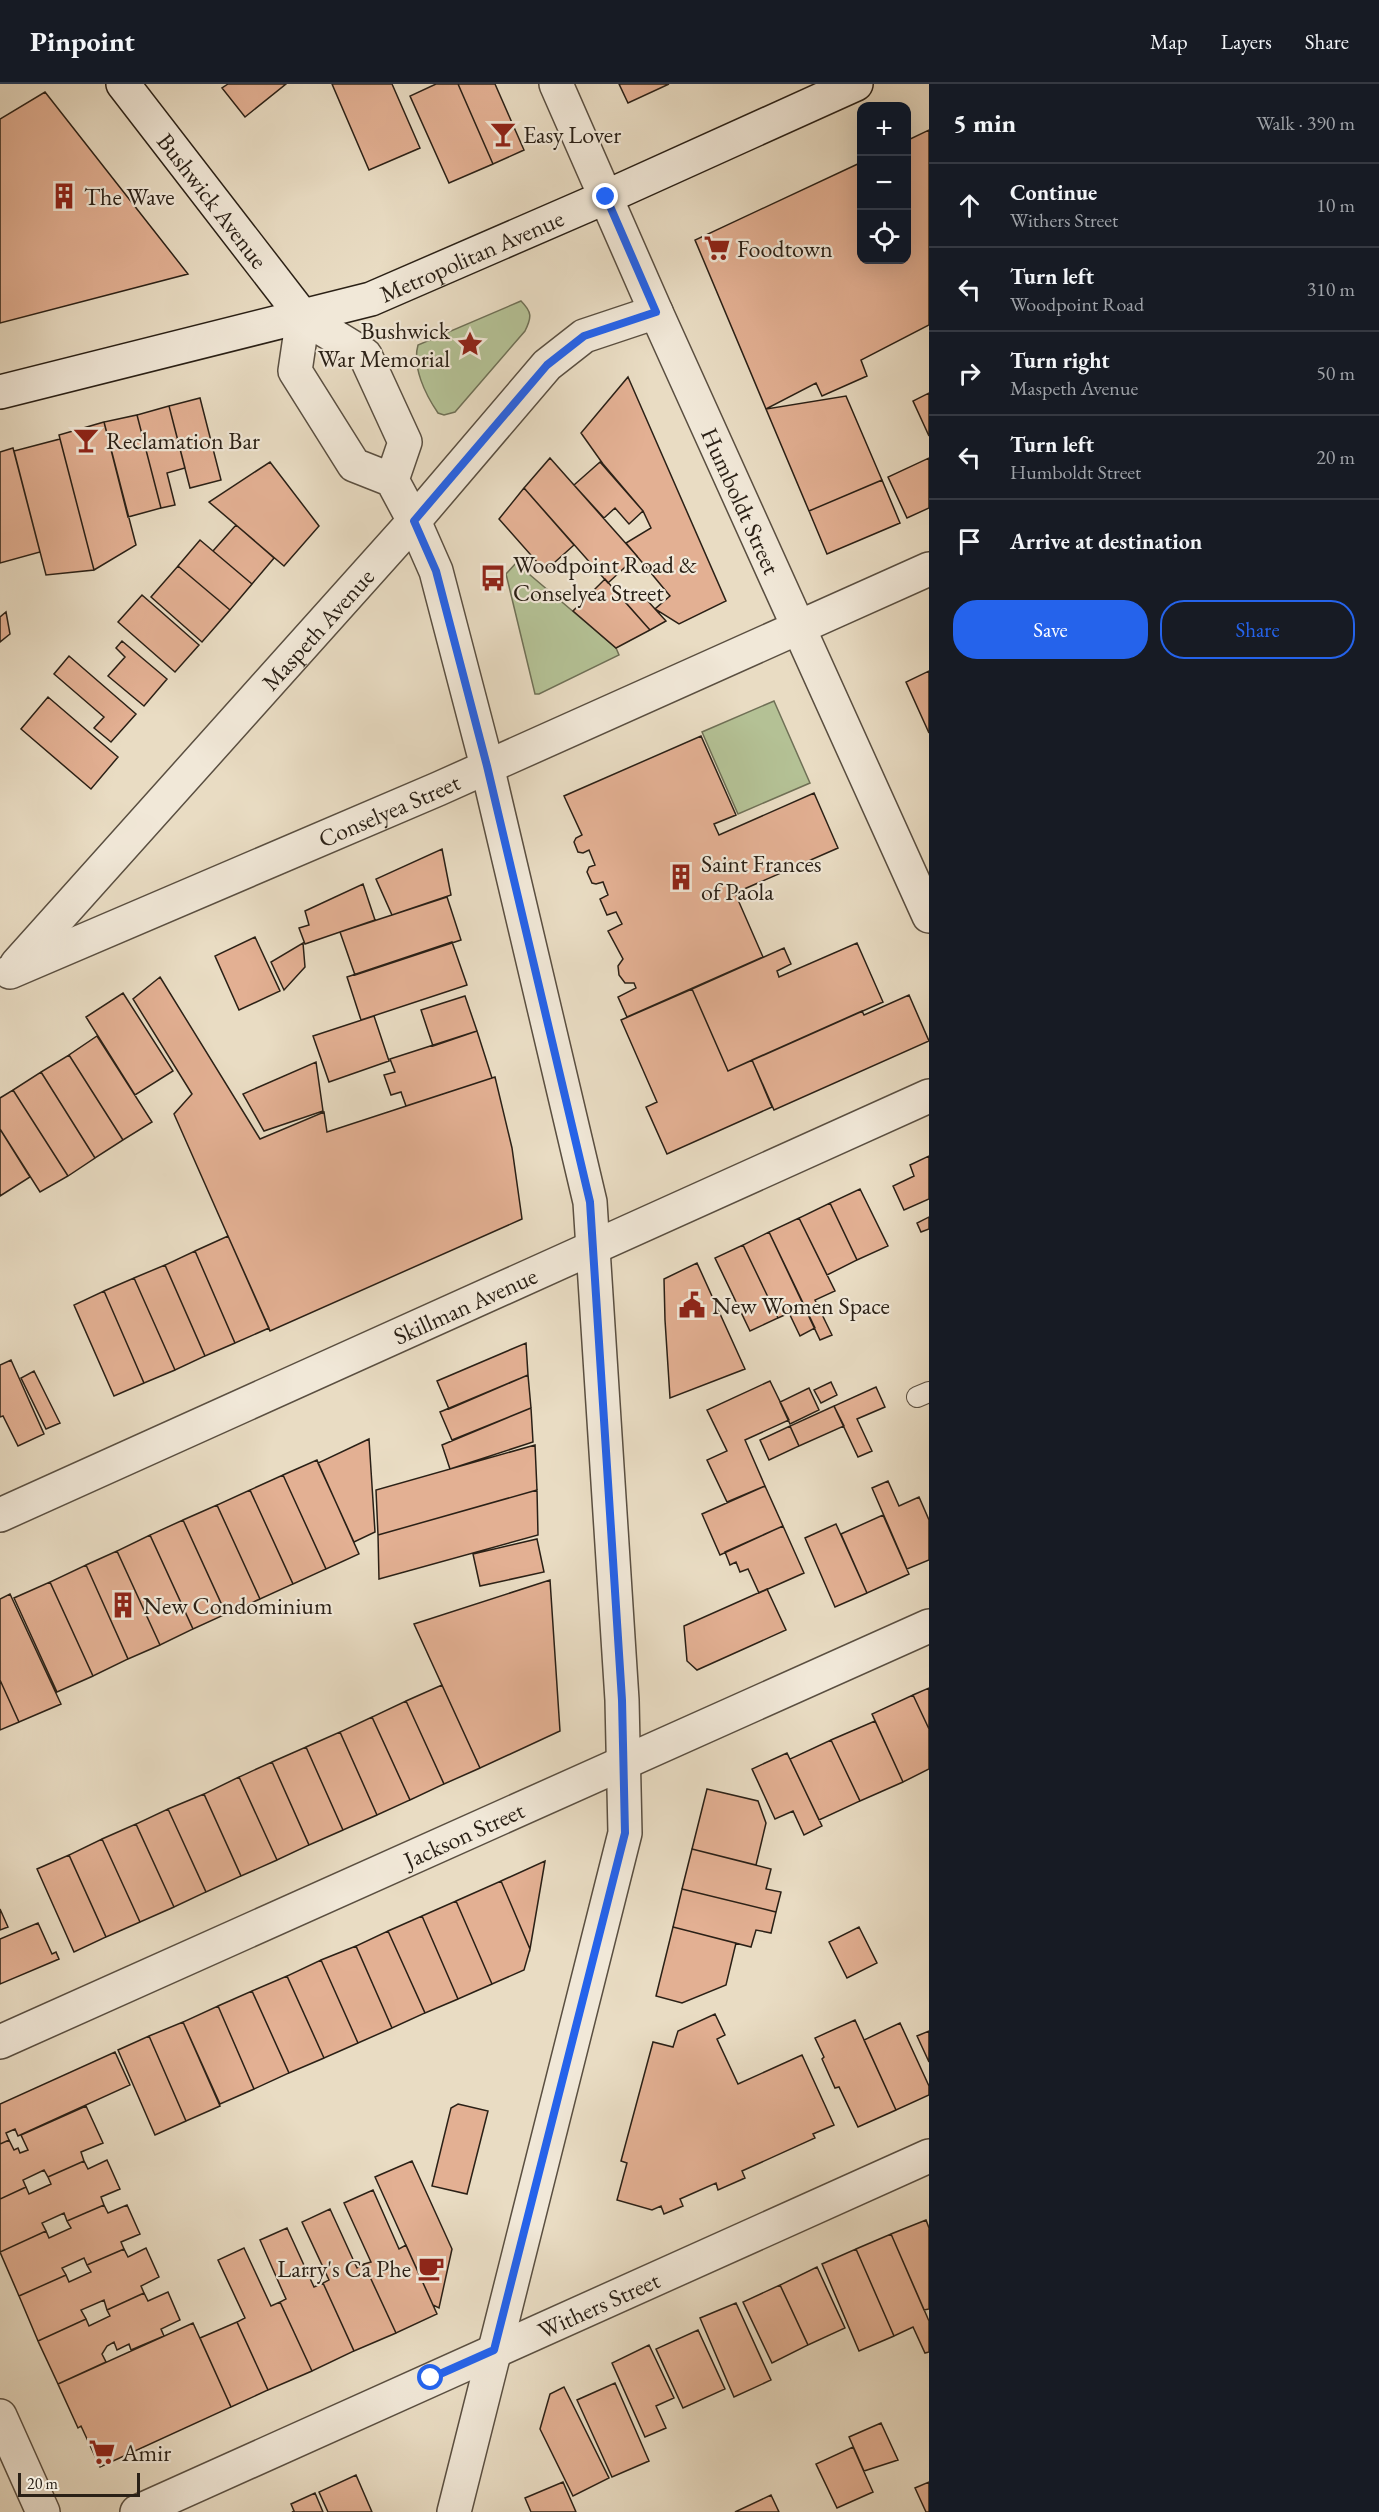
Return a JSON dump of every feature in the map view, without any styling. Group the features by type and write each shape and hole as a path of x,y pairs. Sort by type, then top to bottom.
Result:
{"street":[{"name":"Bushwick Avenue","path":"123,84 303,317"},
{"name":"Humboldt Street","path":"556,84 656,312 929,916"},
{"name":"Metropolitan Avenue","path":"0,392 370,299 606,197 856,84"},
{"name":"Maspeth Avenue","path":"5,975 414,521 547,365 584,336 656,312"},
{"path":"392,480 405,442 365,356 303,317 296,371 354,465 392,480 414,521 436,571 487,766 590,1202 622,1700 624,1763 625,1833 454,2512"},
{"name":"Conselyea Street","path":"5,975 487,766 929,569"},
{"name":"Skillman Avenue","path":"0,1515 929,1096"},
{"name":"Jackson Street","path":"0,2042 929,1626"},
{"name":"Withers Street","path":"137,2512 929,2156"},
{"path":"0,2416 44,2512"}],"green space":[{"path":"521,301 530,315 525,331 455,412 444,415 438,413 418,371 418,345"},
{"path":"516,563 616,648 619,655 535,694 506,574"},
{"path":"774,701 810,783 738,814 702,732"}],"building":[{"path":"228,84 286,84 245,117 222,88"},
{"path":"332,84 392,84 420,148 369,170"},
{"path":"436,84 458,84 493,164 449,183 410,96"},
{"path":"458,84 495,84 524,150 493,164"},
{"path":"619,84 669,84 628,103"},
{"name":"The Wave","path":"45,92 188,274 0,323 0,119"},
{"path":"929,130 929,325 861,360 867,376 822,396 816,383 766,409 695,240 857,164 857,264 911,264 911,139"},
{"path":"628,377 726,601 679,624 655,609 670,596 626,543 651,528 643,511 603,464 581,433"},
{"path":"929,393 929,436 913,401"},
{"path":"846,396 882,480 809,511 766,409"},
{"path":"200,398 221,480 190,488 169,406"},
{"path":"169,406 185,468 167,473 175,505 161,508 137,415"},
{"path":"137,415 161,508 128,517 104,422"},
{"path":"104,422 136,545 94,570 59,435"},
{"path":"60,439 94,570 46,575 14,451"},
{"path":"13,448 40,552 0,563 0,452"},
{"path":"550,458 637,556 608,583 524,488"},
{"path":"929,458 929,508 907,518 888,477"},
{"path":"270,462 319,526 284,566 209,502"},
{"path":"600,462 643,511 629,524 615,508 604,518 574,485"},
{"path":"882,480 900,523 827,554 809,511"},
{"path":"524,488 574,545 545,571 499,519"},
{"path":"236,525 274,558 252,584 213,551"},
{"path":"200,540 252,584 230,610 178,566"},
{"path":"178,566 230,610 202,642 151,597"},
{"path":"605,579 650,630 616,648 573,611"},
{"path":"639,591 666,621 650,630 626,603"},
{"path":"142,595 199,645 175,672 118,622"},
{"path":"6,612 10,634 0,642 0,617"},
{"path":"122,641 167,679 144,706 108,676 125,657 116,648"},
{"path":"69,656 136,714 111,742 94,728 104,717 54,674"},
{"path":"929,671 929,733 906,682"},
{"path":"48,697 118,757 91,789 21,729"},
{"name":"Saint Frances of Paola","path":"701,736 736,815 714,824 719,835 814,793 838,848 735,893 763,957 627,1017 618,997 636,988 634,983 625,983 619,975 618,966 623,959 608,931 622,924 616,912 607,915 600,899 608,895 603,882 592,883 587,872 589,867 595,865 589,850 583,853 578,852 574,842 582,835 564,796"},
{"path":"442,849 451,895 392,915 376,879"},
{"path":"363,884 375,920 305,944 299,928 309,925 305,911"},
{"path":"447,897 461,940 355,975 340,932"},
{"path":"255,937 280,991 239,1010 215,956"},
{"path":"452,942 467,985 361,1020 347,977"},
{"path":"303,943 305,967 284,990 271,962"},
{"path":"857,943 883,1002 728,1071 692,989 784,948 791,964 777,971 779,977"},
{"path":"160,977 260,1139 324,1112 327,1132 495,1077 512,1148 522,1219 270,1331 174,1114 192,1094 133,999"},
{"path":"692,989 728,1071 752,1060 772,1107 667,1154 646,1107 657,1102 621,1020"},
{"path":"123,993 173,1071 135,1095 86,1017"},
{"path":"909,995 929,1041 774,1110 752,1060 862,1011 864,1015"},
{"path":"465,996 477,1031 433,1046 421,1010"},
{"path":"374,1016 389,1061 329,1082 313,1036"},
{"path":"477,1031 492,1078 406,1106 401,1092 391,1095 384,1075 395,1072 390,1059"},
{"path":"97,1036 152,1122 123,1140 69,1055"},
{"path":"69,1055 123,1140 95,1158 41,1072"},
{"path":"316,1062 323,1111 264,1131 243,1094"},
{"path":"41,1072 95,1158 68,1176 13,1090"},
{"path":"13,1090 68,1176 40,1192 0,1129 0,1098"},
{"path":"0,1129 30,1177 0,1196"},
{"path":"929,1156 929,1199 904,1210 893,1186 914,1176 910,1165"},
{"path":"860,1189 888,1246 857,1260 830,1203"},
{"path":"830,1203 857,1260 827,1275 799,1218"},
{"path":"929,1217 929,1229 921,1232 917,1223"},
{"path":"799,1218 835,1291 815,1300 832,1335 820,1340 769,1232"},
{"path":"769,1232 815,1328 800,1336 789,1313 778,1318 743,1245"},
{"path":"228,1236 269,1328 235,1343 195,1251"},
{"path":"743,1245 778,1318 750,1331 715,1258"},
{"path":"195,1251 235,1343 205,1356 165,1265"},
{"path":"697,1263 745,1369 670,1398 664,1279"},
{"path":"165,1265 205,1356 175,1370 134,1278"},
{"path":"134,1278 175,1370 144,1383 104,1291"},
{"path":"104,1291 144,1383 114,1396 74,1305"},
{"path":"526,1343 528,1375 449,1409 437,1381"},
{"path":"11,1360 44,1434 18,1446 3,1416 0,1417 0,1365"},
{"path":"34,1371 60,1423 46,1429 21,1378"},
{"path":"528,1375 531,1408 452,1440 440,1412"},
{"path":"770,1381 789,1420 745,1440 765,1486 727,1502 707,1460 727,1451 707,1410"},
{"path":"831,1382 837,1395 821,1403 814,1390"},
{"path":"876,1387 885,1407 857,1419 872,1451 858,1457 834,1406"},
{"path":"809,1388 819,1410 790,1424 780,1402"},
{"path":"834,1406 844,1426 799,1446 790,1426"},
{"path":"531,1408 533,1442 450,1469 442,1445"},
{"path":"790,1426 799,1446 769,1460 760,1440"},
{"path":"369,1439 375,1532 354,1542 318,1463"},
{"path":"535,1445 537,1490 378,1535 376,1490"},
{"path":"317,1460 359,1554 326,1569 283,1475"},
{"path":"283,1475 326,1569 293,1584 250,1490"},
{"path":"888,1481 899,1506 919,1497 929,1520 929,1560 907,1569 872,1488"},
{"path":"765,1486 783,1526 720,1555 702,1514"},
{"path":"250,1490 293,1584 260,1599 217,1505"},
{"path":"537,1490 538,1535 379,1579 378,1535"},
{"path":"217,1505 260,1599 226,1614 183,1520"},
{"path":"883,1515 909,1574 867,1593 841,1534"},
{"path":"183,1520 226,1614 193,1629 150,1535"},
{"path":"836,1524 867,1593 835,1607 805,1538"},
{"path":"783,1526 804,1573 759,1593 748,1569 740,1572 736,1562 730,1565 725,1552"},
{"path":"150,1535 193,1629 160,1645 117,1551"},
{"path":"537,1539 544,1572 480,1586 473,1554"},
{"name":"New Condominium","path":"117,1551 160,1645 128,1659 86,1565"},
{"path":"86,1565 128,1659 93,1676 50,1582"},
{"path":"550,1580 560,1731 480,1768 414,1624"},
{"path":"50,1582 93,1676 57,1692 14,1598"},
{"path":"767,1589 786,1630 697,1670 687,1661 684,1626"},
{"path":"10,1594 61,1704 19,1722 0,1680 0,1599"},
{"path":"0,1680 19,1722 0,1730"},
{"path":"442,1685 480,1768 444,1784 406,1701"},
{"path":"929,1688 929,1729 913,1695"},
{"path":"913,1695 929,1729 929,1769 903,1782 872,1714"},
{"path":"406,1701 444,1784 410,1800 372,1717"},
{"path":"372,1717 410,1800 377,1815 340,1732"},
{"path":"875,1721 903,1782 860,1801 831,1740"},
{"path":"340,1732 377,1815 343,1830 306,1747"},
{"path":"831,1740 860,1801 819,1820 790,1759"},
{"path":"306,1747 343,1830 309,1845 272,1762"},
{"path":"787,1753 822,1826 804,1835 793,1811 775,1819 752,1769"},
{"path":"272,1762 309,1845 277,1860 239,1777"},
{"path":"239,1777 277,1860 241,1876 204,1794"},
{"path":"707,1789 758,1801 766,1823 756,1865 692,1849"},
{"path":"204,1794 241,1876 206,1892 168,1809"},
{"path":"168,1809 206,1892 174,1907 136,1824"},
{"path":"136,1824 174,1907 140,1922 102,1839"},
{"path":"102,1839 140,1922 106,1937 69,1855"},
{"path":"692,1849 771,1869 766,1889 781,1892 776,1912 682,1889"},
{"path":"69,1855 106,1937 74,1952 37,1869"},
{"path":"545,1861 530,1949 501,1881"},
{"path":"501,1881 530,1949 524,1970 492,1984 456,1901"},
{"path":"682,1889 776,1912 771,1933 756,1930 751,1947 673,1927"},
{"path":"456,1901 492,1984 458,1999 422,1916"},
{"path":"0,1909 8,1927 0,1930"},
{"path":"422,1916 458,1999 425,2013 388,1931"},
{"path":"38,1923 52,1954 56,1952 59,1959 0,1984 0,1939"},
{"path":"673,1927 736,1943 726,1985 682,2003 656,1996"},
{"path":"859,1927 877,1963 847,1978 829,1942"},
{"path":"388,1931 425,2013 392,2028 356,1946"},
{"path":"356,1946 392,2028 358,2043 321,1960"},
{"path":"321,1960 358,2043 324,2058 287,1976"},
{"path":"287,1976 324,2058 289,2073 252,1991"},
{"path":"252,1991 289,2073 254,2089 218,2006"},
{"path":"218,2006 254,2089 220,2104 183,2022"},
{"path":"715,2014 725,2035 717,2039 738,2084 802,2055 834,2125 813,2134 815,2138 742,2171 745,2178 718,2190 716,2183 680,2199 683,2206 664,2214 661,2206 652,2210 617,2200 627,2163 621,2161 653,2042 673,2047 678,2031"},
{"path":"855,2020 896,2110 858,2127 839,2087 835,2088 815,2038"},
{"path":"183,2022 220,2106 186,2121 149,2036"},
{"path":"900,2023 929,2086 929,2095 896,2110 864,2040"},
{"path":"929,2031 929,2062 917,2036"},
{"path":"149,2036 186,2121 155,2135 118,2050"},
{"path":"115,2052 130,2085 18,2136 15,2129 6,2133 9,2140 0,2144 0,2104"},
{"path":"458,2104 488,2111 467,2194 432,2186 451,2108"},
{"path":"86,2106 103,2143 81,2152 84,2161 48,2177 44,2170 23,2180 26,2187 0,2199 0,2144 9,2140 14,2150 18,2148 20,2153 28,2150 21,2135"},
{"path":"107,2160 120,2189 101,2197 104,2205 67,2221 64,2213 42,2223 46,2231 0,2252 0,2199 26,2187 29,2194 51,2184 48,2177 84,2161 88,2169"},
{"path":"412,2161 452,2249 439,2308 433,2305 375,2177"},
{"path":"373,2190 399,2249 406,2245 437,2314 396,2333 364,2264 371,2262 344,2203"},
{"path":"104,2205 108,2213 127,2205 140,2234 121,2242 124,2249 87,2265 84,2258 62,2268 66,2275 19,2296 0,2252 46,2231 49,2238 71,2228 67,2221"},
{"path":"330,2209 357,2268 364,2264 396,2333 354,2351 323,2283 329,2280 302,2222"},
{"path":"926,2220 929,2228 929,2309 924,2310 891,2234"},
{"path":"287,2228 314,2287 323,2283 354,2351 312,2371 280,2302 286,2299 260,2240"},
{"path":"891,2234 929,2321 929,2352 925,2353 913,2327 894,2336 856,2249"},
{"path":"146,2248 159,2277 141,2286 144,2293 107,2310 104,2300 81,2310 86,2319 38,2341 19,2296 66,2275 69,2282 91,2272 87,2265 124,2249 128,2257"},
{"path":"244,2248 271,2306 280,2302 312,2371 268,2390 237,2322 245,2318 218,2260"},
{"path":"856,2249 894,2336 859,2351 822,2264"},
{"path":"817,2267 845,2328 808,2345 780,2285"},
{"path":"780,2285 808,2345 772,2363 743,2302"},
{"path":"168,2292 180,2320 161,2329 164,2336 131,2350 129,2344 117,2350 114,2342 107,2346 102,2354 106,2362 58,2384 38,2341 86,2319 89,2326 110,2316 107,2310 144,2293 148,2301"},
{"path":"736,2303 771,2380 734,2397 700,2318"},
{"path":"237,2322 268,2390 231,2407 200,2338"},
{"path":"193,2323 231,2407 100,2467 81,2426 78,2428 58,2384"},
{"path":"698,2330 725,2389 683,2408 656,2349"},
{"path":"649,2345 674,2398 656,2406 666,2428 645,2437 612,2363"},
{"path":"615,2383 649,2461 612,2477 577,2400"},
{"path":"564,2387 609,2478 573,2496 540,2429 550,2394"},
{"path":"881,2423 898,2460 864,2471 849,2437"},
{"path":"853,2447 873,2492 837,2508 816,2464"},
{"path":"356,2475 372,2512 328,2512 319,2492"},
{"path":"563,2482 576,2512 531,2512 525,2498"},
{"path":"929,2482 929,2512 926,2512 915,2488"},
{"path":"315,2493 323,2512 292,2512 294,2511 291,2504"},
{"path":"771,2495 779,2512 735,2512"}],"place":[{"name":"Easy Lover","path":"503,134"},
{"name":"The Wave","path":"64,196"},
{"name":"Foodtown","path":"717,248"},
{"name":"Bushwick War Memorial","path":"470,344"},
{"name":"Reclamation Bar","path":"86,440"},
{"name":"Woodpoint Road & Conselyea Street","path":"493,578"},
{"name":"Saint Frances of Paola","path":"681,877"},
{"name":"New Women Space","path":"692,1305"},
{"name":"New Condominium","path":"123,1605"},
{"name":"Larry's Ca Phe","path":"431,2268"},
{"name":"Amir","path":"102,2452"}],"route":[{"path":"431,2378 494,2350 625,1833 625,1811 622,1700 590,1202 487,766 436,571 414,521 547,365 584,336 656,312 606,197"}]}
